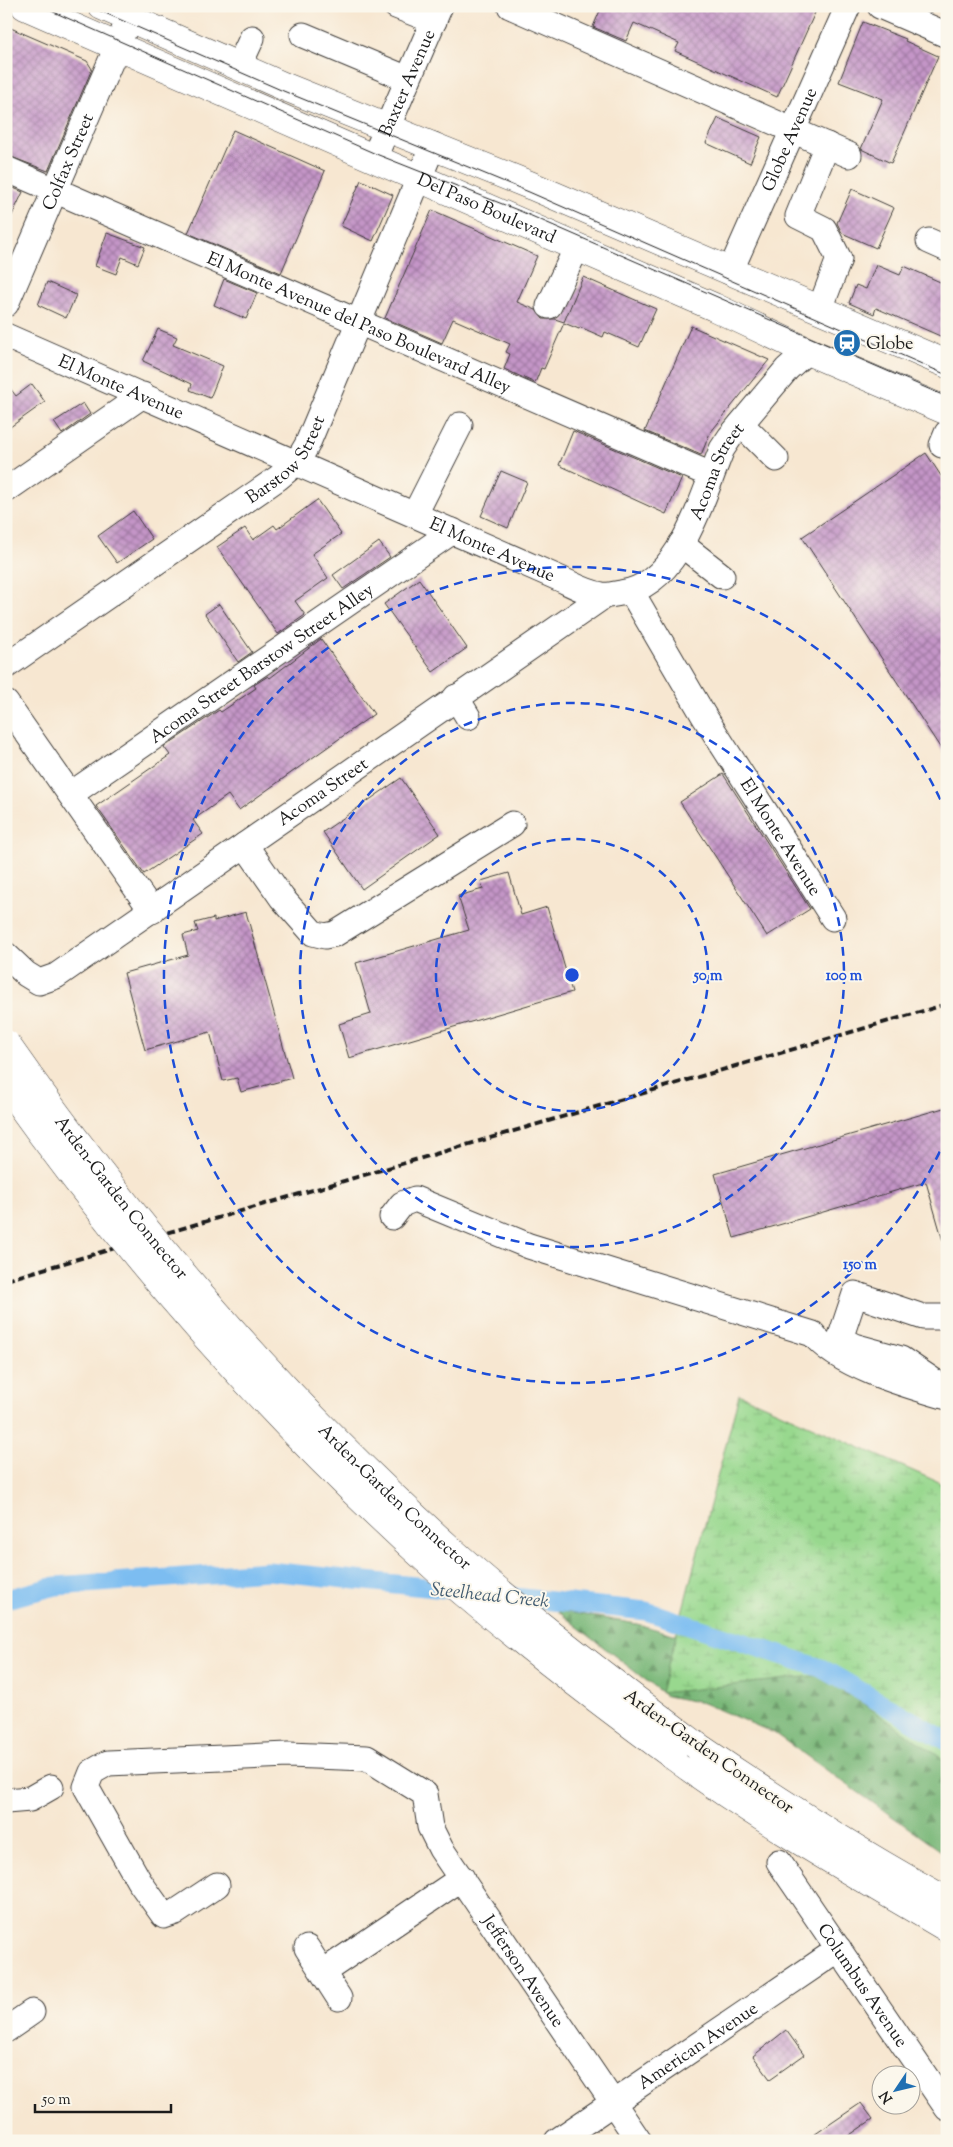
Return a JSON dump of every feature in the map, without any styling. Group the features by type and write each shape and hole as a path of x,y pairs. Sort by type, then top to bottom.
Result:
{"main road":[{"name":"Del Paso Boulevard","path":"102,6 239,66 433,145 947,364"},
{"name":"Del Paso Boulevard","path":"31,7 118,47 714,307 807,351 947,411"},
{"name":"Arden-Garden Connector","path":"6,1044 89,1158 189,1284 283,1387 340,1445 483,1578 606,1678 697,1746 770,1796 906,1880 947,1901"},
{"name":"Arden-Garden Connector","path":"6,1085 85,1192 163,1289 234,1368 316,1454 408,1542 489,1614 583,1690 710,1784 777,1827 947,1928"}],"street":[{"path":"396,6 437,13"},
{"path":"510,6 850,155"},
{"name":"Globe Avenue","path":"730,272 848,6"},
{"path":"880,6 947,35"},
{"name":"Baxter Avenue","path":"374,158 437,13"},
{"name":"Colfax Street","path":"6,304 129,18"},
{"path":"303,35 408,78"},
{"path":"239,66 252,38"},
{"name":"Barstow Street","path":"6,666 278,478 297,462 307,445 360,323 433,145"},
{"path":"820,309 838,259 824,228 798,216 827,145"},
{"name":"El Monte Avenue del Paso Boulevard Alley","path":"6,169 711,475"},
{"path":"549,306 577,247"},
{"name":"El Monte Avenue","path":"6,336 297,462 556,578 604,596 631,592 704,716 833,918"},
{"name":"Acoma Street","path":"631,592 655,578 668,567 681,544 722,449 787,369 807,351"},
{"path":"6,490 143,395"},
{"path":"741,424 776,459"},
{"path":"415,514 460,425"},
{"name":"Acoma Street Barstow Street Alley","path":"71,794 453,531"},
{"path":"681,544 722,576"},
{"name":"Acoma Street","path":"6,955 26,974 40,982 62,972 245,845 462,707 604,596"},
{"path":"6,703 152,911"},
{"path":"245,845 282,898 313,933 325,936 335,934 512,824"},
{"path":"392,1217 402,1204 415,1199 529,1246 813,1334 838,1356 877,1374 947,1397"},
{"path":"947,1317 923,1317 855,1294 840,1339 854,1346 901,1359 947,1390"},
{"name":"Jefferson Avenue","path":"217,1885 176,1912 164,1916 138,1880 86,1787 92,1772 108,1763 288,1755 367,1758 425,1794 430,1827 434,1838 639,2141"},
{"path":"6,1801 30,1799 51,1787"},
{"name":"Columbus Avenue","path":"779,1862 947,2108"},
{"path":"323,1972 462,1878"},
{"path":"307,1948 339,1998"},
{"name":"American Avenue","path":"557,2141 839,1948"},
{"path":"6,2030 32,2012"}],"green space":[{"path":"739,1394 947,1486 947,1762 822,1675 661,1693"},
{"path":"556,1610 637,1624 822,1675 947,1761 947,1855 774,1733 703,1703 666,1696"}],"building":[{"path":"602,6 818,6 777,97 675,51 679,43 634,23 626,41 593,27"},
{"path":"863,22 906,39 905,41 938,56 891,163 861,149 883,99 839,82"},
{"path":"6,26 87,61 92,69 48,171 6,155"},
{"path":"718,118 761,137 750,163 706,143"},
{"path":"233,130 325,171 281,273 188,233"},
{"path":"361,180 393,195 373,241 341,226"},
{"path":"6,185 23,192 6,228"},
{"path":"852,189 894,208 876,248 842,233 837,223"},
{"path":"432,210 537,256 517,302 536,310 543,319 555,319 564,322 583,277 656,309 639,347 605,332 603,337 580,327 579,329 564,323 544,369 541,368 535,383 504,369 510,354 506,352 510,344 453,319 442,343 385,318"},
{"path":"107,233 145,247 138,264 122,257 116,274 95,266"},
{"path":"876,265 900,275 904,266 947,285 947,339 876,308 874,314 849,303 856,285 866,289"},
{"path":"224,279 257,293 246,319 214,305"},
{"path":"47,282 76,295 66,318 38,305"},
{"path":"691,326 769,360 710,433 701,455 645,431"},
{"path":"158,329 177,337 173,345 223,366 210,398 190,390 192,384 143,361"},
{"path":"6,383 16,396 32,384 45,402 6,430"},
{"path":"83,403 90,414 62,434 54,422"},
{"path":"573,431 682,478 666,514 559,465"},
{"path":"926,453 947,485 947,758 802,537"},
{"path":"501,471 527,482 508,528 481,516"},
{"path":"317,500 341,534 312,554 328,578 295,601 305,615 278,634 217,547 245,528 253,540 274,525 277,529"},
{"path":"133,511 152,539 117,563 98,536"},
{"path":"379,542 390,557 343,589 333,575"},
{"path":"419,579 467,648 433,672 384,604"},
{"path":"219,604 252,652 238,662 205,614"},
{"path":"321,639 374,714 239,810 228,795 193,820 203,834 144,874 96,806 170,755 164,747 256,688 254,685 268,676 270,678"},
{"path":"723,774 810,909 767,936 680,802"},
{"path":"401,778 440,834 362,889 323,832"},
{"path":"509,873 521,915 547,907 572,992 349,1058 339,1024 371,1014 356,963 469,930 458,896 483,889 481,881"},
{"path":"246,912 292,1078 241,1092 237,1078 223,1081 210,1032 145,1050 124,973 188,955 183,935 198,931 195,923 214,918 214,921"},
{"path":"947,1107 947,1240 943,1241 926,1182 734,1238 715,1174"},
{"path":"786,2030 804,2055 770,2079 753,2056"},
{"path":"861,2103 873,2119 841,2141 805,2141"}],"waterway":[{"name":"Steelhead Creek","path":"6,1599 56,1586 268,1571 464,1591"},
{"name":"Steelhead Creek","path":"504,1596 646,1611 821,1668 947,1741"}],"tram line":[{"path":"40,6 376,154 520,211 947,397"},
{"path":"89,6 281,90 529,192 947,375"}],"railway":[{"path":"6,1280 947,1004"}],"place":[{"name":"Globe","path":"847,343"}]}
